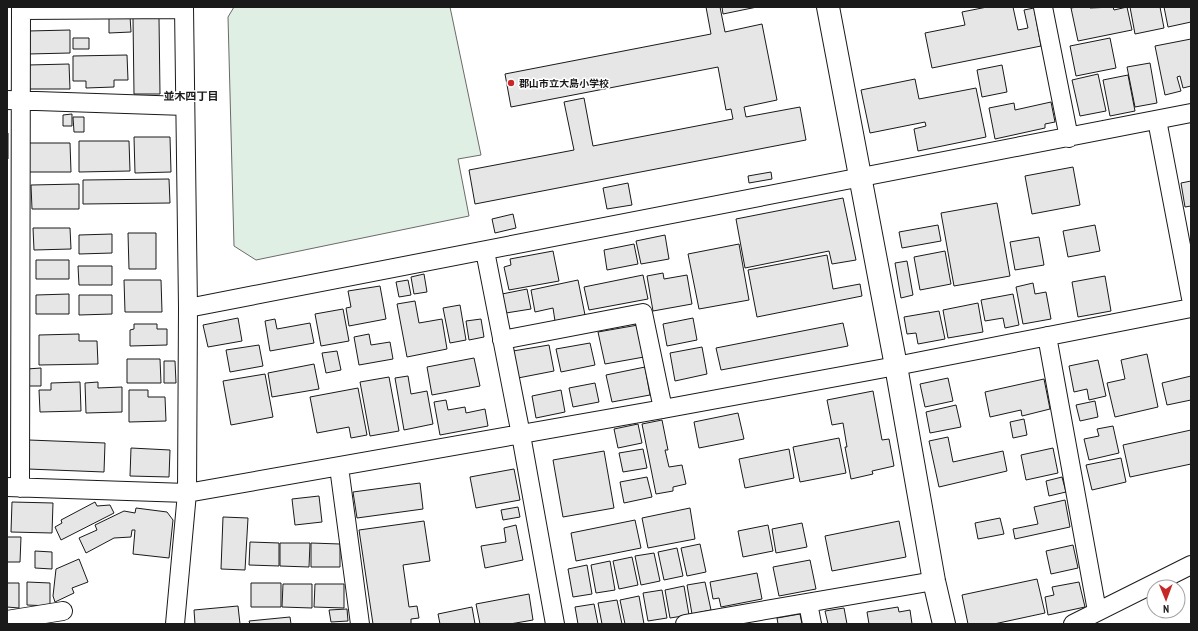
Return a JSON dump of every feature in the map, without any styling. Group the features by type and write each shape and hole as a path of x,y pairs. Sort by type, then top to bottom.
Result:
{"street":[{"path":"828,7 896,366 934,581 944,624"},
{"path":"1042,7 1069,138"},
{"path":"176,624 187,493 188,308 184,8 21,9 14,101 14,488 187,493 663,409 896,366 1191,308"},
{"path":"14,101 185,106"},
{"path":"188,308 860,177 1069,138 1191,113"},
{"path":"1157,120 1191,298"},
{"path":"485,251 521,435 554,624"},
{"path":"502,340 643,312 663,409"},
{"path":"1047,336 1097,611"},
{"path":"339,467 360,624"},
{"path":"1073,624 1191,565"},
{"path":"685,624 732,620 808,603 934,581"},
{"path":"808,603 812,624"},
{"path":"7,620 63,610"}],"green space":[{"path":"234,7 450,7 481,155 458,159 469,216 256,260 234,246 228,17"}],"building":[{"path":"706,7 720,7 725,32 762,24 777,100 744,107 746,117 800,107 806,140 475,204 469,170 574,150 564,102 584,98 593,146 733,119 731,109 726,110 718,67 511,107 505,74 711,34"},
{"path":"722,7 757,7 723,14"},
{"path":"987,7 1013,7 1018,30 1028,28 1024,10 1034,8 1041,46 932,68 925,33 965,25 962,12"},
{"path":"1113,7 1114,10 1127,7 1132,30 1078,41 1071,8"},
{"path":"1130,7 1160,7 1164,28 1135,34"},
{"path":"1164,7 1191,7 1191,22 1168,27"},
{"path":"109,16 130,16 131,32 109,33"},
{"path":"133,18 159,18 160,94 134,94"},
{"path":"70,30 70,53 28,54 28,31"},
{"path":"73,38 89,38 89,49 73,49"},
{"path":"1110,38 1116,68 1076,76 1070,46"},
{"path":"1191,39 1191,86 1183,88 1180,76 1177,77 1181,91 1165,95 1155,46"},
{"path":"127,55 128,80 114,80 114,87 86,88 86,81 73,81 73,56"},
{"path":"1150,63 1157,103 1135,107 1127,67"},
{"path":"69,64 70,89 29,89 28,65"},
{"path":"1002,65 1007,92 982,97 977,70"},
{"path":"1098,74 1106,111 1080,116 1072,80"},
{"path":"1128,75 1135,111 1110,116 1103,80"},
{"path":"915,79 919,99 976,88 986,137 918,151 914,129 926,126 925,122 870,133 861,90"},
{"path":"1051,102 1055,122 1045,124 1045,128 995,139 989,108 1014,103 1015,110"},
{"path":"72,114 72,126 63,126 63,115"},
{"path":"73,117 84,117 84,132 74,132"},
{"path":"8,133 8,159 7,159"},
{"path":"134,137 170,137 171,172 135,173"},
{"path":"79,141 129,141 130,171 79,172"},
{"path":"28,143 70,143 71,172 29,172"},
{"path":"1073,167 1080,205 1032,214 1025,176"},
{"path":"771,172 772,179 749,183 748,176"},
{"path":"169,179 170,203 83,204 83,180"},
{"path":"1191,181 1191,206 1185,207 1181,183"},
{"path":"628,183 632,205 607,209 603,188"},
{"path":"79,184 79,209 32,209 31,185"},
{"path":"843,198 856,260 832,264 829,251 745,268 736,219"},
{"path":"997,203 1010,276 954,286 941,213"},
{"path":"513,214 516,228 495,233 492,219"},
{"path":"938,225 941,241 902,248 899,232"},
{"path":"1095,225 1100,251 1068,257 1063,231"},
{"path":"33,228 70,228 71,249 34,250"},
{"path":"128,233 156,233 156,269 129,269"},
{"path":"112,234 112,253 79,254 79,235"},
{"path":"665,235 669,259 641,264 636,241"},
{"path":"1039,237 1044,265 1015,270 1010,242"},
{"path":"634,244 638,264 607,270 604,250"},
{"path":"739,244 749,300 699,309 688,254"},
{"path":"553,251 559,281 509,290 504,267 511,265 510,259"},
{"path":"945,251 951,284 920,290 914,257"},
{"path":"827,255 833,289 860,284 862,296 757,317 748,270"},
{"path":"36,260 69,260 69,279 36,279"},
{"path":"907,261 913,295 901,298 895,263"},
{"path":"78,266 112,266 112,285 79,285"},
{"path":"663,273 664,279 687,275 692,304 653,311 647,276"},
{"path":"424,274 427,292 414,294 411,277"},
{"path":"643,275 648,299 589,310 584,287"},
{"path":"1105,276 1111,311 1078,317 1072,282"},
{"path":"124,280 161,280 162,312 125,312"},
{"path":"408,280 411,295 399,297 396,282"},
{"path":"578,280 585,315 555,321 553,308 535,312 531,290"},
{"path":"1033,283 1035,294 1046,292 1051,319 1023,324 1016,287"},
{"path":"380,286 386,319 349,326 346,308 351,307 348,291"},
{"path":"527,289 531,309 506,313 502,294"},
{"path":"69,294 69,314 36,314 36,295"},
{"path":"1013,294 1019,325 1005,328 1003,318 985,321 981,300"},
{"path":"79,295 112,295 112,314 79,315"},
{"path":"415,301 419,323 442,319 447,349 407,357 397,304"},
{"path":"978,303 983,332 948,338 943,310"},
{"path":"460,305 466,340 450,343 443,308"},
{"path":"343,309 349,341 321,346 315,314"},
{"path":"939,311 945,339 918,344 916,333 907,334 904,317"},
{"path":"238,318 242,341 208,347 203,325"},
{"path":"693,318 697,340 667,346 663,324"},
{"path":"275,319 277,329 310,323 314,343 270,351 265,321"},
{"path":"481,319 484,337 469,340 466,321"},
{"path":"843,323 848,346 721,370 716,348"},
{"path":"134,324 157,324 157,329 167,329 167,345 130,346 130,330 134,329"},
{"path":"638,325 644,357 605,364 598,332"},
{"path":"79,334 79,341 97,341 98,364 39,365 39,335"},
{"path":"369,334 371,345 390,342 393,359 359,365 354,337"},
{"path":"590,343 595,365 561,372 556,349"},
{"path":"259,345 263,366 230,372 226,350"},
{"path":"549,345 554,371 518,378 513,351"},
{"path":"702,347 707,374 675,381 670,353"},
{"path":"337,351 341,370 326,373 322,353"},
{"path":"1147,354 1158,407 1115,417 1107,383 1125,379 1121,360"},
{"path":"474,358 480,386 432,395 427,367"},
{"path":"127,359 160,359 161,383 127,383"},
{"path":"1098,360 1106,396 1089,400 1087,389 1074,392 1069,366"},
{"path":"164,361 175,361 176,383 164,383"},
{"path":"314,364 319,389 272,397 268,373"},
{"path":"645,367 650,395 612,402 606,375"},
{"path":"41,368 41,386 27,386 27,369"},
{"path":"265,374 273,417 231,425 223,381"},
{"path":"408,376 411,394 427,391 433,424 404,430 395,378"},
{"path":"1191,376 1191,400 1167,405 1162,383"},
{"path":"389,377 399,431 370,436 360,382"},
{"path":"948,378 953,401 925,407 920,384"},
{"path":"1044,379 1050,409 1022,416 1021,410 990,417 985,392"},
{"path":"80,382 81,411 40,412 39,390 51,390 51,383"},
{"path":"98,382 98,388 122,387 122,412 86,413 85,383"},
{"path":"595,383 599,402 573,407 569,388"},
{"path":"358,388 367,435 351,438 349,427 317,433 310,397"},
{"path":"129,390 148,390 148,397 165,397 166,421 129,422"},
{"path":"561,390 565,412 536,418 532,396"},
{"path":"873,391 882,440 889,439 894,466 872,471 873,474 851,479 845,447 847,447 843,423 832,425 827,400"},
{"path":"446,400 448,410 465,407 466,413 485,409 488,426 440,435 434,402"},
{"path":"1095,401 1098,417 1080,421 1076,405"},
{"path":"956,405 961,427 930,433 926,412"},
{"path":"738,413 744,439 699,448 694,422"},
{"path":"1024,419 1027,435 1013,438 1010,422"},
{"path":"662,420 668,450 665,450 669,467 682,465 686,484 673,487 673,491 656,494 642,424"},
{"path":"638,424 642,443 618,448 614,429"},
{"path":"1113,426 1119,453 1089,460 1084,439 1099,436 1097,429"},
{"path":"1191,430 1191,464 1130,477 1123,445"},
{"path":"948,437 953,462 1003,451 1007,471 939,487 929,441"},
{"path":"839,438 846,473 800,482 793,447"},
{"path":"29,440 105,443 104,472 28,469"},
{"path":"131,448 170,450 169,477 130,476"},
{"path":"1053,448 1058,473 1026,480 1021,455"},
{"path":"643,449 647,468 623,472 619,453"},
{"path":"789,449 794,478 745,488 739,459"},
{"path":"604,451 614,508 563,517 553,460"},
{"path":"1121,458 1126,482 1092,490 1086,465"},
{"path":"514,469 520,500 476,508 470,477"},
{"path":"647,477 652,497 624,503 620,482"},
{"path":"1062,477 1066,492 1049,496 1046,481"},
{"path":"420,483 423,509 357,518 353,492"},
{"path":"319,496 322,522 295,525 292,499"},
{"path":"1065,500 1070,527 1015,539 1013,529 1038,524 1034,507"},
{"path":"12,502 53,503 52,533 11,532"},
{"path":"95,502 97,506 110,505 114,513 61,540 55,527 62,523 61,520"},
{"path":"518,507 520,517 503,520 501,510"},
{"path":"136,508 167,512 173,520 169,558 133,554 135,530 132,530 131,537 114,538 86,553 79,538 97,530 95,525 124,511 135,513"},
{"path":"690,508 695,539 648,548 642,518"},
{"path":"223,517 248,518 245,570 221,569"},
{"path":"1000,518 1004,534 978,539 975,523"},
{"path":"635,520 641,548 576,561 571,533"},
{"path":"424,521 430,561 403,565 409,607 417,606 419,618 411,619 411,624 373,624 359,530"},
{"path":"899,521 906,557 832,571 825,536"},
{"path":"802,523 807,547 776,553 772,529"},
{"path":"516,525 523,560 485,568 481,546 506,542 504,528"},
{"path":"768,525 773,551 743,557 738,531"},
{"path":"7,537 21,537 20,562 7,562"},
{"path":"250,542 279,543 279,566 249,565"},
{"path":"280,543 310,543 309,567 280,566"},
{"path":"311,543 340,544 340,567 311,567"},
{"path":"700,544 706,572 687,576 681,548"},
{"path":"1073,545 1078,568 1051,574 1046,551"},
{"path":"677,548 683,576 664,580 658,552"},
{"path":"35,551 52,552 52,569 35,568"},
{"path":"654,553 660,581 641,585 635,556"},
{"path":"632,557 638,585 619,589 613,561"},
{"path":"79,559 88,582 72,588 74,593 55,602 53,596 56,569"},
{"path":"810,560 816,589 779,596 773,567"},
{"path":"610,561 615,590 596,593 591,565"},
{"path":"587,565 592,594 573,597 568,569"},
{"path":"757,573 762,599 721,607 719,598 713,599 710,582"},
{"path":"1037,579 1045,613 994,624 968,624 962,595"},
{"path":"27,582 50,583 50,606 27,605"},
{"path":"705,582 711,610 692,614 687,585"},
{"path":"1079,582 1085,607 1048,615 1045,597 1054,595 1052,587"},
{"path":"7,583 19,583 19,608 7,607"},
{"path":"251,583 281,583 281,607 251,607"},
{"path":"283,584 312,584 312,608 282,607"},
{"path":"315,584 344,584 344,608 314,607"},
{"path":"684,586 689,615 670,618 665,590"},
{"path":"662,590 667,618 648,621 643,593"},
{"path":"529,594 533,620 510,624 480,624 476,604"},
{"path":"639,596 644,624 625,624 620,600"},
{"path":"617,600 622,624 602,624 598,603"},
{"path":"594,604 598,624 578,624 575,607"},
{"path":"238,606 240,624 195,624 194,610"},
{"path":"472,607 475,624 440,624 438,614"},
{"path":"898,607 899,612 910,610 912,624 869,624 867,612"},
{"path":"844,608 847,624 828,624 825,611"},
{"path":"347,609 348,621 331,622 329,610"},
{"path":"800,614 802,624 778,624 777,618"},
{"path":"290,617 291,624 250,624 249,621"}],"place":[{"name":"郡山市立大島小学校","path":"511,83"}],"district":[{"name":"並木四丁目","path":"191,96"}]}
